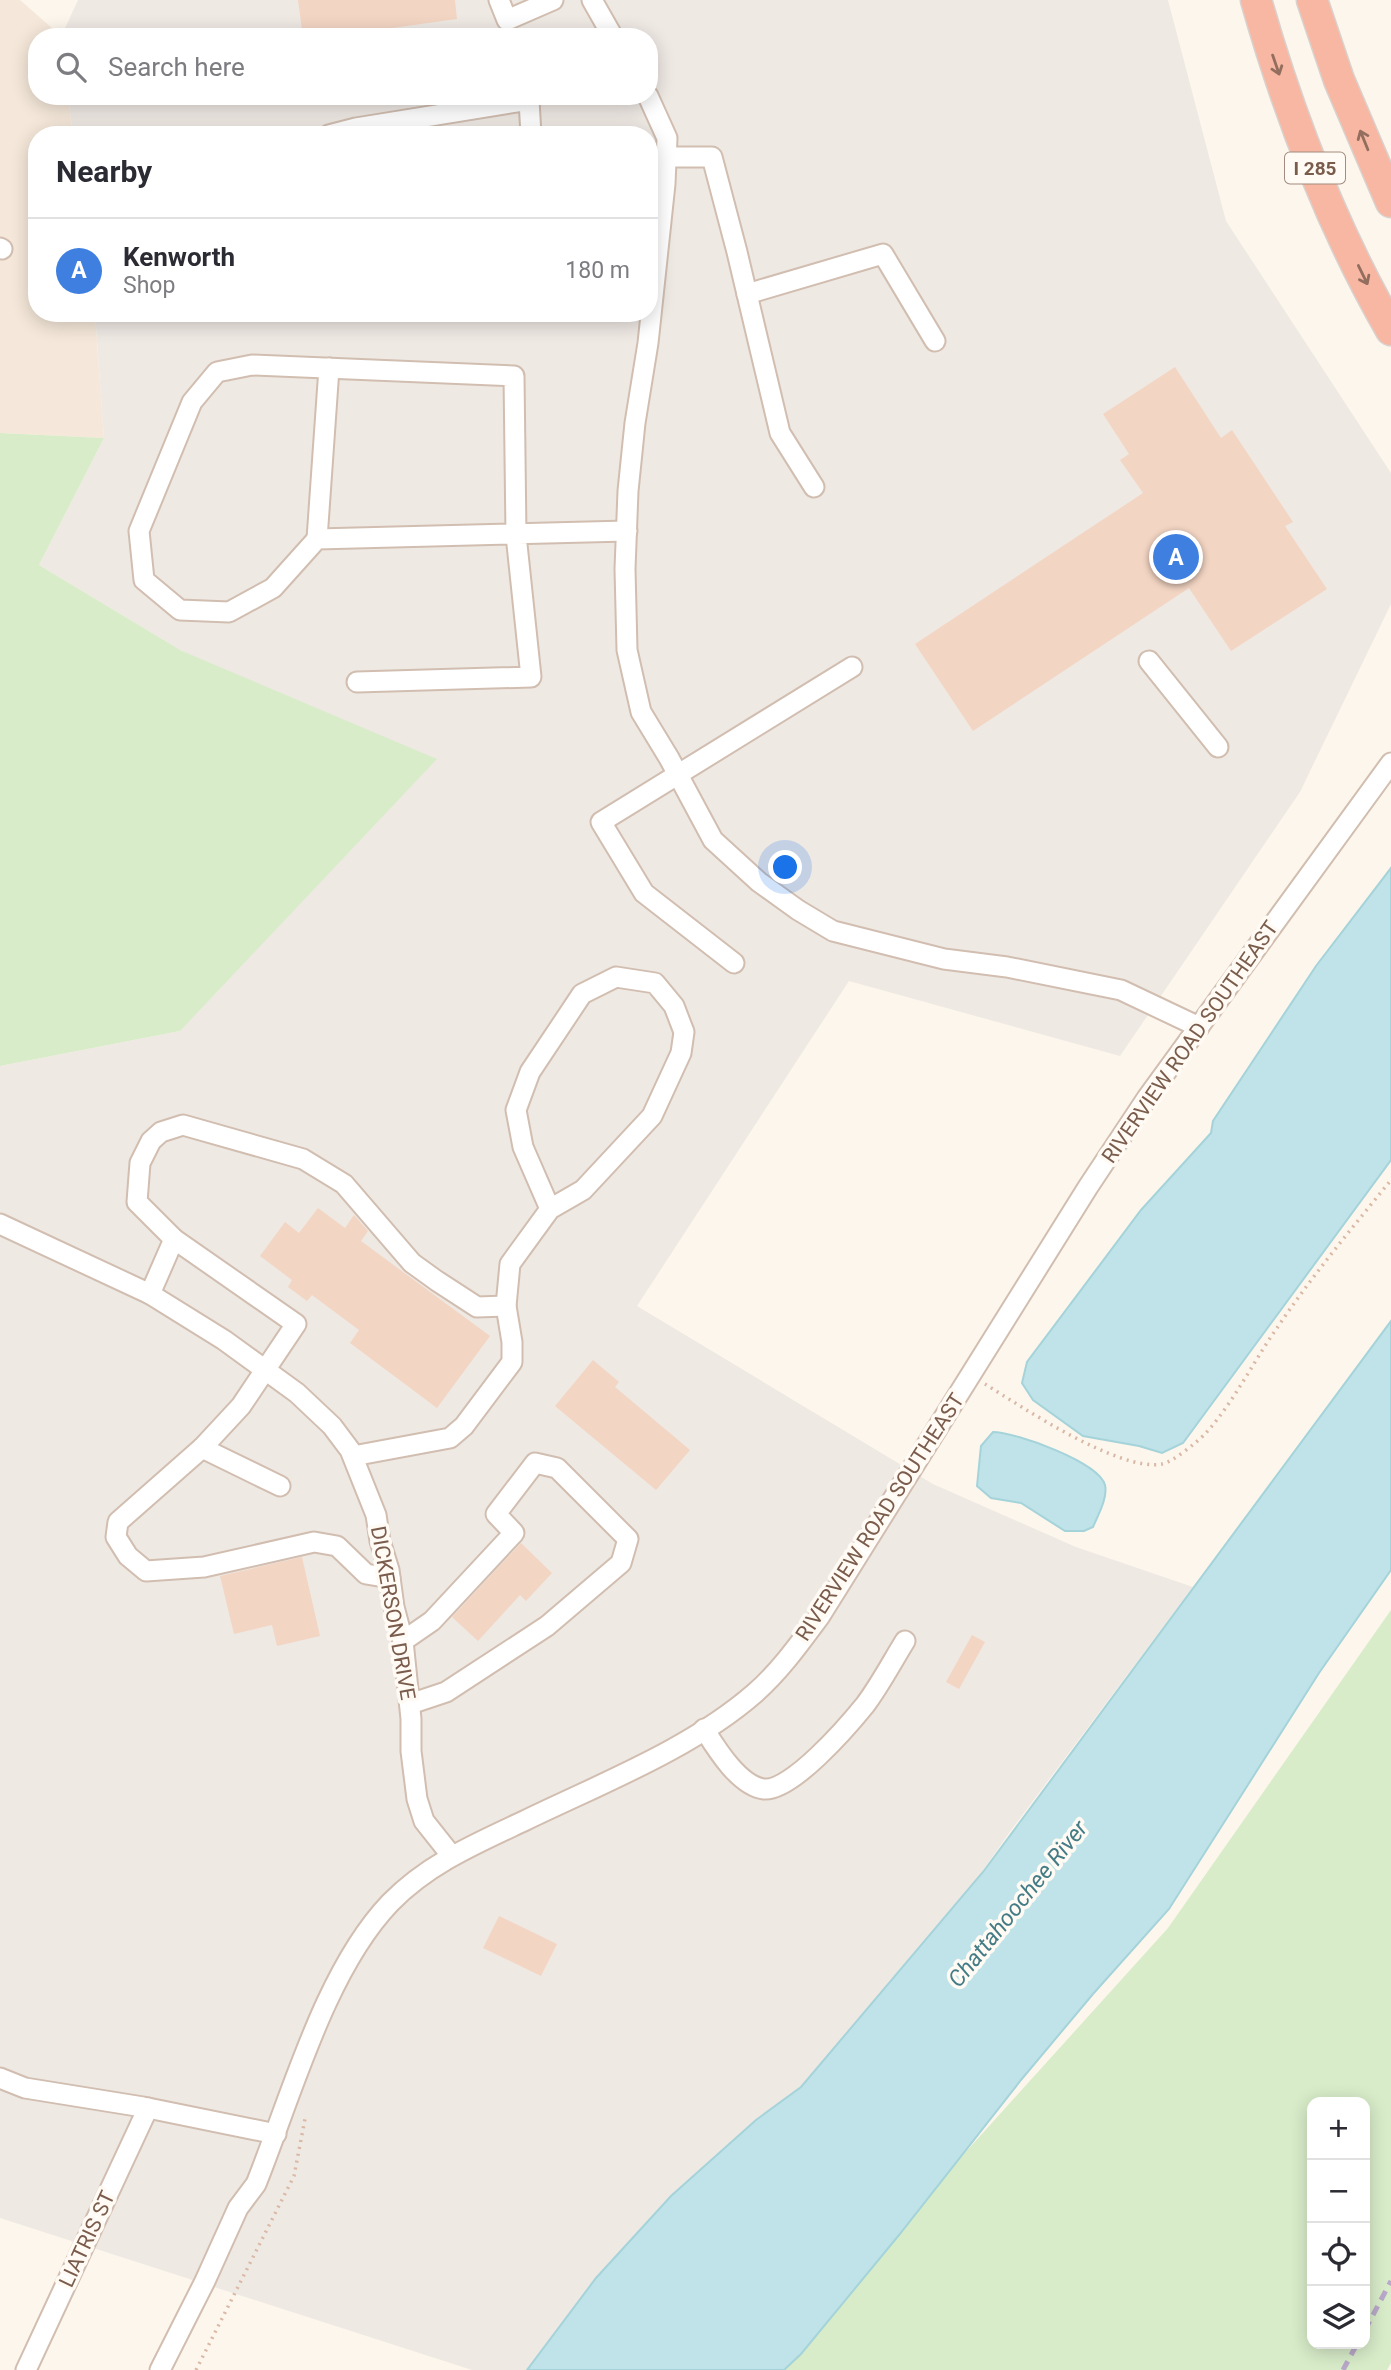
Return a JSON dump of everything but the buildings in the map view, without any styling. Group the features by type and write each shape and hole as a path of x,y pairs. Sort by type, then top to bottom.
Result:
{"highway":[{"name":"I 285","path":"1256,0 1291,107 1321,184 1359,269 1391,330"},
{"name":"I 285","path":"1312,0 1339,80 1391,202"}],"street":[{"path":"499,0 507,20 553,0"},
{"path":"592,0 608,28"},
{"path":"380,126 500,105"},
{"path":"529,105 530,126"},
{"path":"652,105 667,138 665,184 658,230"},
{"path":"666,157 712,157 780,433 814,487"},
{"path":"747,294 883,254 935,341"},
{"path":"649,322 635,422 627,531 627,650 641,712 678,773 713,840 759,882 833,931 944,959 1007,967 1121,989 1199,1027"},
{"path":"329,368 317,539 273,588 229,611 180,610 144,580 139,531 192,401 217,372 252,365 329,368 514,376 516,535 531,677 357,682"},
{"path":"317,539 627,531"},
{"path":"1149,661 1218,747"},
{"path":"734,963 644,893 601,822 852,667"},
{"name":"RIVERVIEW ROAD SOUTHEAST","path":"160,2370 239,2207 256,2184 331,1993 363,1937 388,1905 416,1878 451,1855 635,1767 705,1729 755,1693 791,1656 820,1616 1088,1187 1147,1098 1391,763"},
{"path":"353,1456 450,1438 464,1426 512,1362 512,1342 506,1306 510,1264 550,1209 583,1190 652,1116 681,1054 684,1031 674,1006 654,983 616,977 582,994 530,1072 516,1110 523,1147 550,1209"},
{"path":"390,1578 366,1574 337,1546 314,1542 204,1567 146,1571 128,1556 116,1537 118,1522 202,1448 241,1406 296,1324 174,1239 137,1202 140,1163 151,1141 161,1132 183,1125 303,1159 344,1184 412,1262 437,1281 477,1307 506,1306"},
{"name":"DICKERSON DRIVE","path":"0,1224 149,1294 224,1340 266,1370 297,1393 332,1426 353,1456 376,1515 402,1641 410,1703 411,1751 417,1799 424,1821 451,1855"},
{"path":"149,1294 174,1239"},
{"path":"202,1448 280,1486"},
{"path":"402,1641 432,1621 514,1533 496,1514 536,1463 557,1468 628,1539 621,1563 548,1626 446,1692 410,1703"},
{"path":"705,1729 721,1758 744,1780 763,1789 781,1786 815,1760 866,1704 905,1640"},
{"path":"0,2078 25,2088 148,2108 276,2134"},
{"name":"LIATRIS ST","path":"26,2370 148,2108"}],"path":[{"path":"971,1375 1067,1434 1147,1465 1165,1464 1205,1434 1278,1326 1391,1180"},
{"path":"196,2370 294,2176 305,2119"}],"shaded area":[{"path":"0,0 20,0 52,28 28,28 28,105 69,105 72,126 28,126 28,322 96,322 104,438 0,433"},
{"path":"78,0 1168,0 1226,221 1391,473 1391,604 1300,792 1120,1056 849,981 637,1306 933,1484 1076,1547 1193,1587 1009,1833 883,2014 540,2370 472,2370 0,2218 0,1066 180,1031 182,651 39,565 104,438 96,322 658,322 658,126 72,126 69,105 658,105 658,28 65,28"}],"green space":[{"path":"0,433 104,438 39,565 182,651 437,759 180,1031 0,1066"},
{"path":"1391,1610 1391,2363 1387,2370 764,2370 851,2279 1168,1928"}],"water":[{"path":"1391,868 1391,1160 1183,1443 1162,1453 1083,1436 1033,1400 1022,1383 1027,1362 1141,1210 1211,1133 1213,1121 1316,966"},
{"name":"Chattahoochee River","path":"1391,1321 1391,1570 1319,1673 1169,1909 1021,2080 899,2235 801,2354 784,2370 527,2370 596,2278 671,2196 756,2120 801,2087 983,1872"},
{"path":"993,1432 1019,1437 1055,1450 1073,1458 1099,1476 1105,1485 1105,1495 1093,1527 1084,1531 1065,1531 1021,1503 991,1498 977,1486 981,1446"}],"railway":[{"path":"1370,2321 1391,2281"},
{"path":"1343,2370 1354,2349"}],"place":[{"name":"Kenworth","path":"1176,557"}]}
